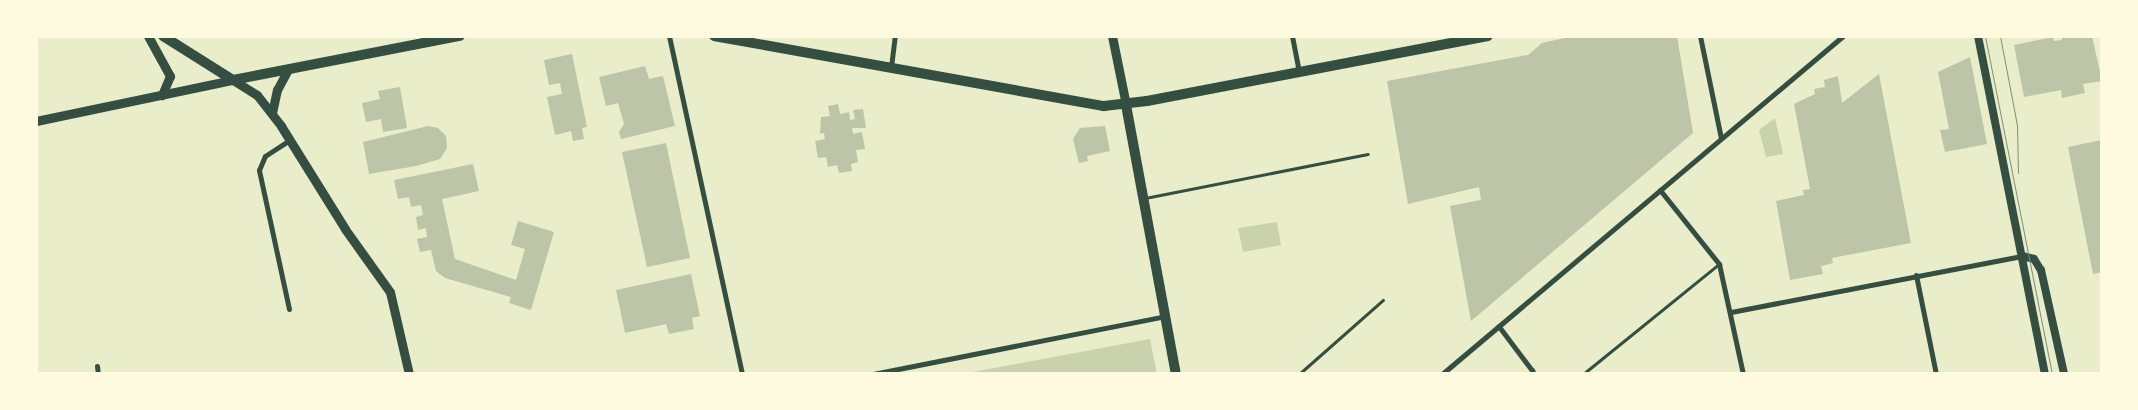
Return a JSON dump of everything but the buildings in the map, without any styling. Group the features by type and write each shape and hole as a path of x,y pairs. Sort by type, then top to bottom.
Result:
{"main road":[{"path":"148,36 170,76 162,95"},
{"path":"163,36 256,94 272,113 345,229 390,292 409,374"},
{"path":"36,121 460,36"},
{"path":"714,36 1104,106 1126,104 1488,36"},
{"path":"1112,36 1176,374"},
{"path":"272,113 277,90 288,69"}],"street":[{"path":"669,36 742,374"},
{"path":"891,68 895,36"},
{"path":"1292,36 1300,72"},
{"path":"1700,36 1721,138"},
{"path":"1442,374 1843,36"},
{"path":"1978,36 2045,374"},
{"path":"289,309 259,170 265,156 290,140"},
{"path":"1660,190 1719,264 1731,312 1742,374"},
{"path":"1731,312 2022,256 2034,260 2041,270 2064,374"},
{"path":"1916,275 1936,374"},
{"path":"873,374 1165,316"},
{"path":"1499,326 1533,372"},
{"path":"97,366 98,374"}],"lane":[{"path":"1142,198 1368,154"},
{"path":"1582,374 1719,264"},
{"path":"1299,374 1382,300"}],"green space":[{"path":"1775,118 1783,154 1766,157 1759,130"},
{"path":"1277,222 1281,245 1243,252 1238,228"},
{"path":"1150,339 1157,374 962,374"}],"tram line":[{"path":"1985,36 2052,374"},
{"path":"2000,36 2017,125 2018,173"}]}
